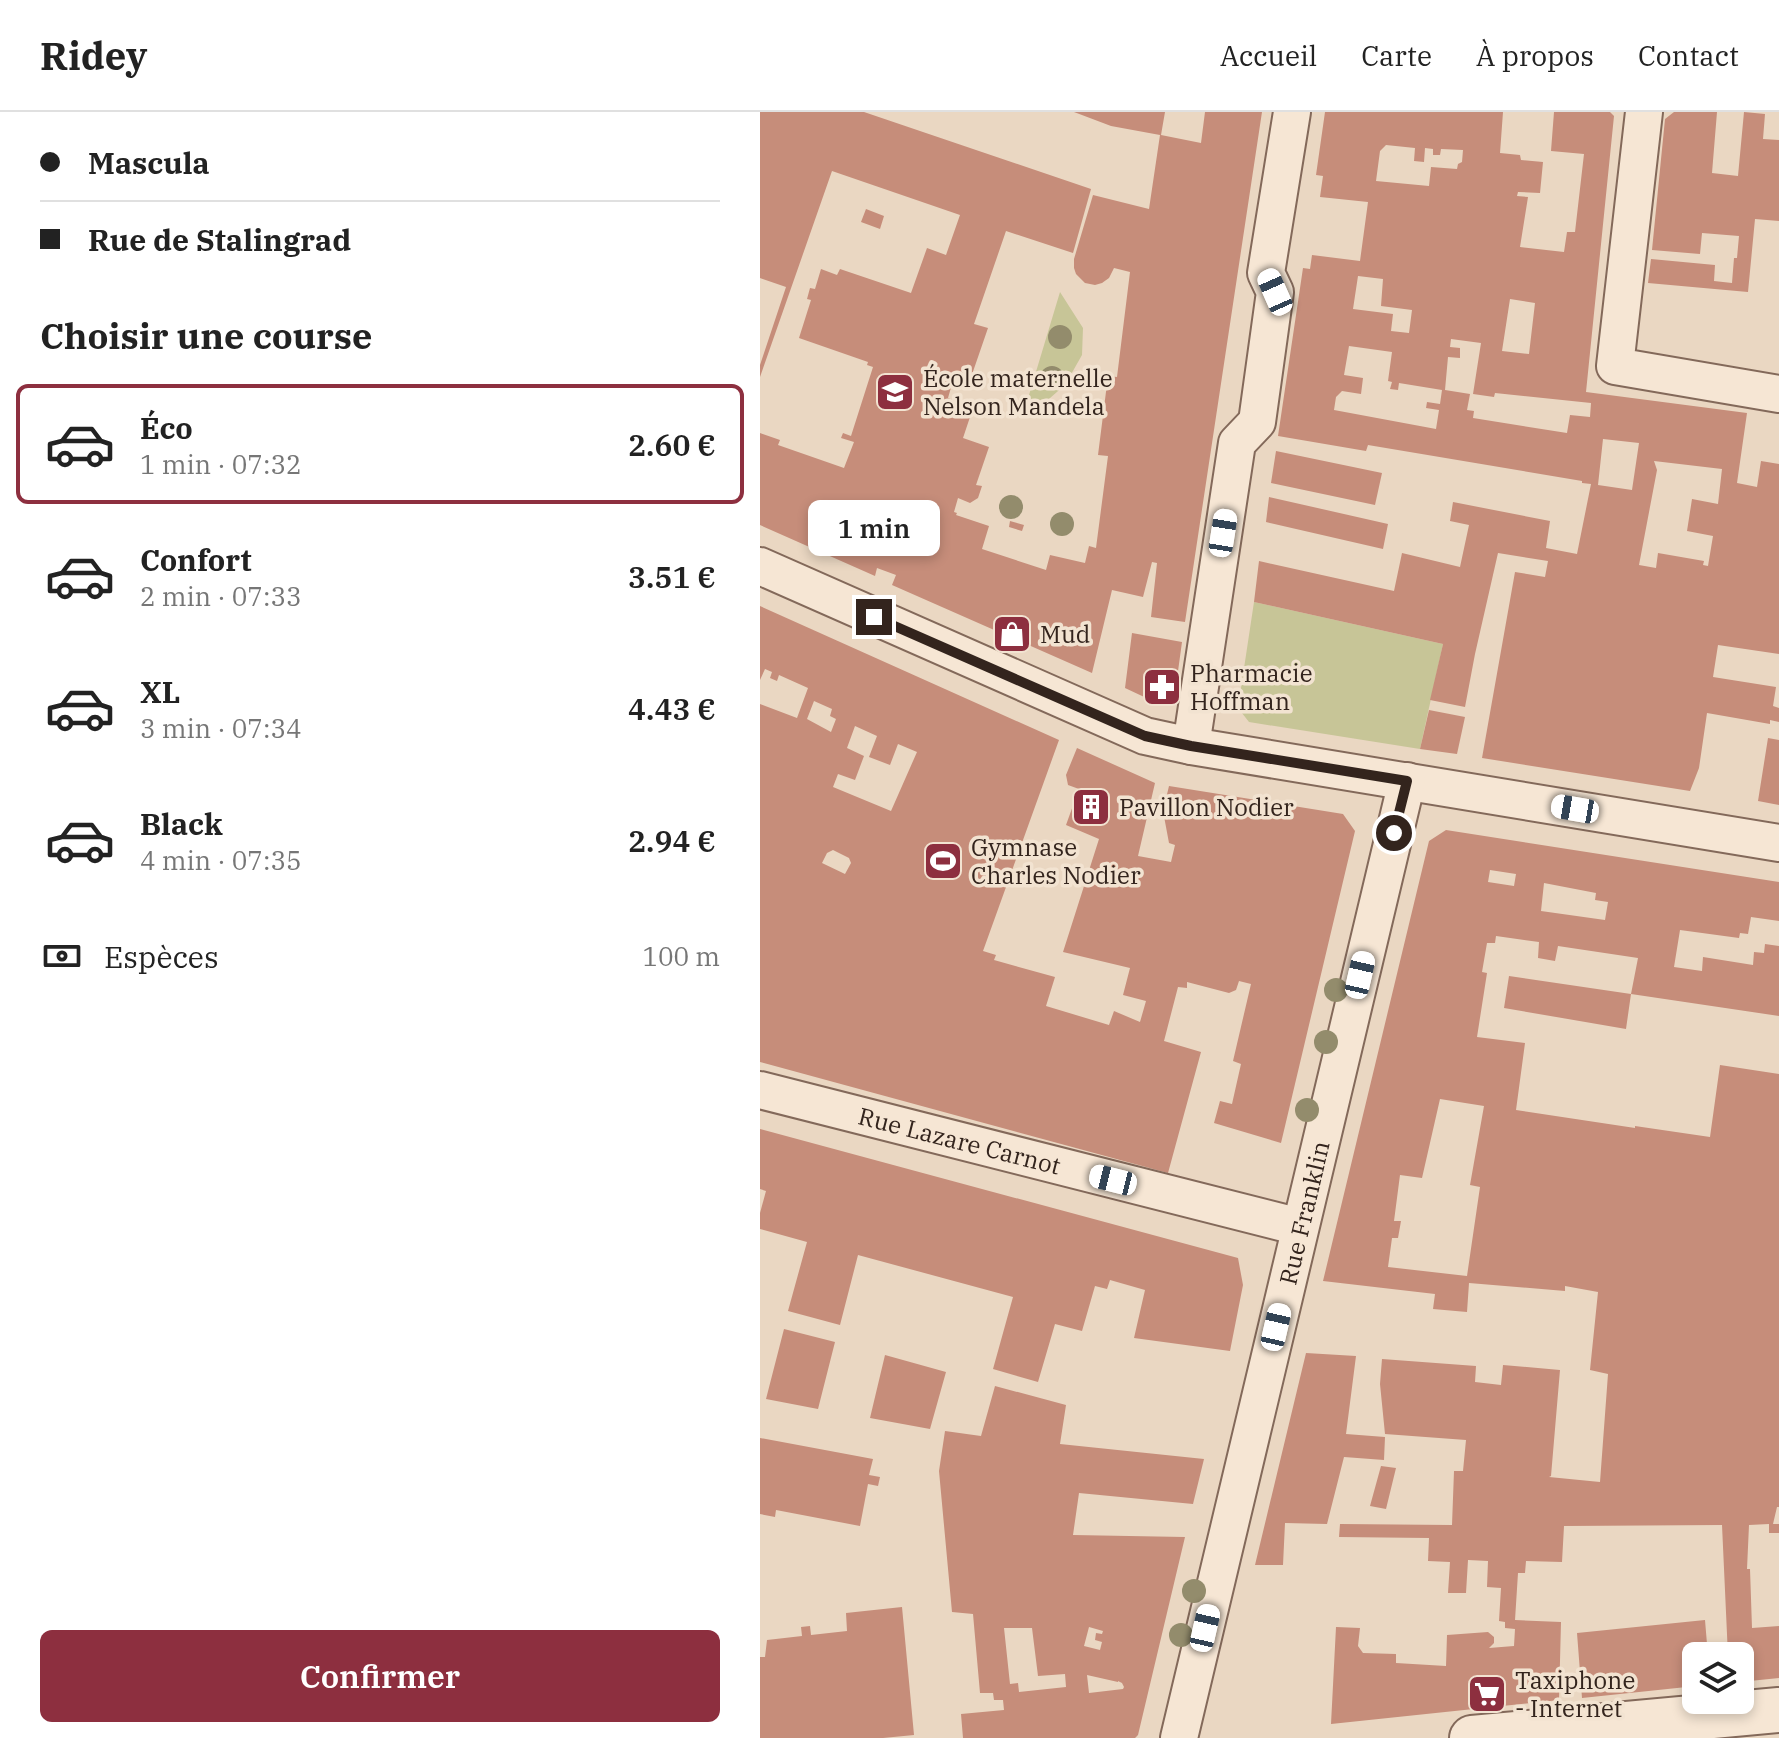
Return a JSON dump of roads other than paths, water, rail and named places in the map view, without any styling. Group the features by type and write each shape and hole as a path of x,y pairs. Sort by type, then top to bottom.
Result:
{"street":[{"path":"1191,746 1237,443 1257,422 1275,292 1266,273 1292,112"},
{"path":"1644,112 1615,366 1779,394"},
{"path":"760,566 1145,736 1779,843"},
{"name":"Rue Franklin","path":"1179,1738 1407,781"},
{"name":"Rue Lazare Carnot","path":"760,1090 1300,1227"},
{"path":"1472,1738 1779,1710"}],"place":[{"name":"École maternelle Nelson Mandela","path":"895,392"},
{"name":"Mud","path":"1012,634"},
{"name":"Pharmacie Hoffman","path":"1162,687"},
{"name":"Pavillon Nodier","path":"1091,807"},
{"name":"Gymnase Charles Nodier","path":"943,861"},
{"name":"Taxiphone - Internet","path":"1487,1694"}]}
